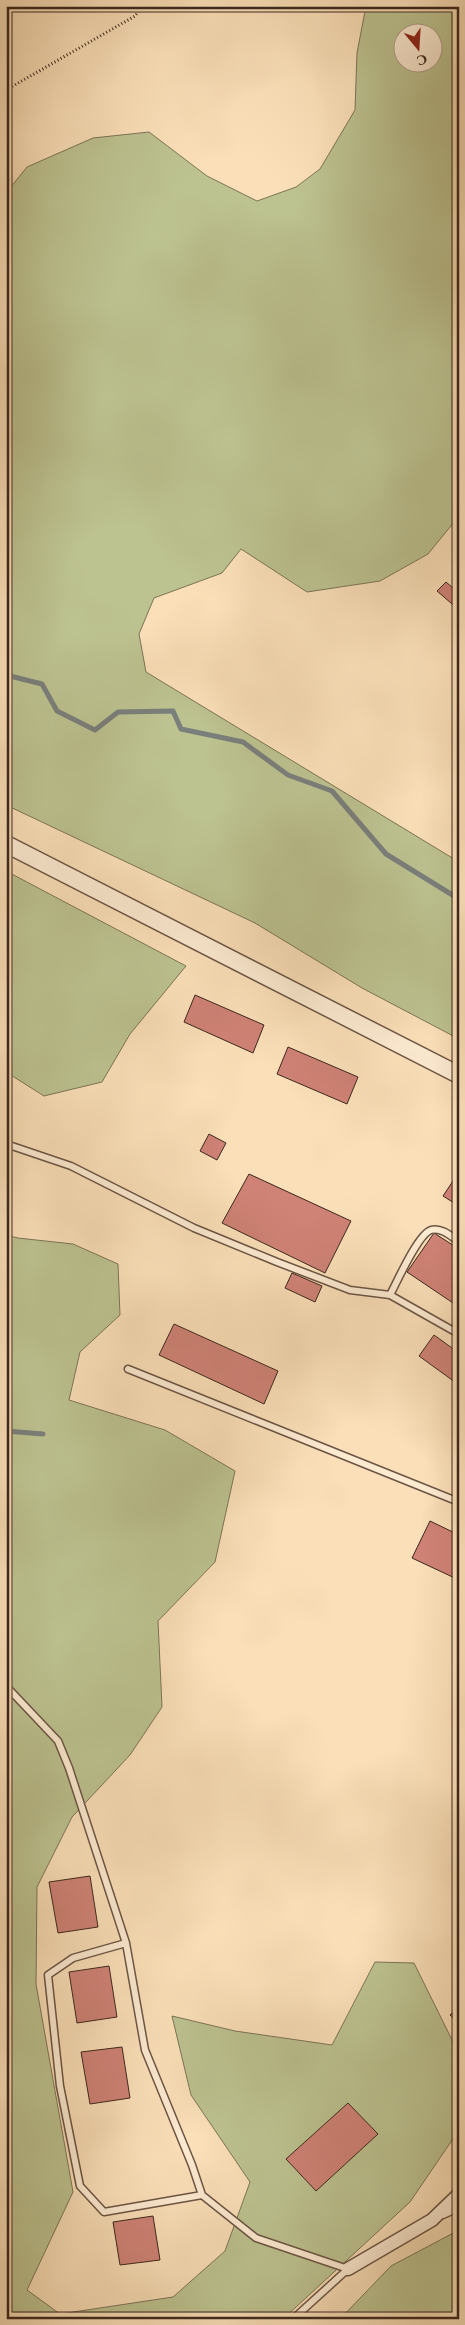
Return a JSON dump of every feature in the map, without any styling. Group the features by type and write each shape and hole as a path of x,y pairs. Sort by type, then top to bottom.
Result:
{"street":[{"path":"6,844 459,1075"},
{"path":"348,2269 432,2220 459,2194"}],"lane":[{"path":"6,1144 71,1166 194,1228 277,1262 350,1290 390,1295 459,1334"},
{"path":"390,1295 421,1237 431,1230 442,1230 459,1242"},
{"path":"128,1369 459,1502"},
{"path":"6,1686 58,1741 69,1768 126,1943 145,2050 192,2165 202,2195 256,2238 348,2269 293,2319"},
{"path":"126,1943 73,1958 48,1975 60,2086 80,2186 104,2212 202,2195"},
{"path":"432,2220 459,2208"}],"path":[{"path":"6,90 136,16 142,6"}],"green space":[{"path":"366,6 459,6 459,516 428,554 380,581 307,592 241,549 222,573 154,598 139,634 146,672 459,862 459,1039 362,988 255,923 6,805 6,193 27,167 93,138 149,132 207,176 257,201 296,187 320,169 355,110 357,53"},
{"path":"6,871 186,966 130,1034 102,1082 44,1096 6,1072"},
{"path":"6,1235 73,1244 118,1264 120,1315 80,1352 69,1400 165,1430 235,1471 215,1562 158,1621 162,1707 130,1755 72,1817 37,1887 36,1984 73,2192 27,2290 60,2314 173,2297 225,2251 250,2182 191,2095 172,2016 235,2031 332,2045 375,1962 414,1963 459,2054 459,2130 410,2202 283,2319 6,2319"},
{"path":"459,2230 459,2319 340,2319 391,2266"}],"building":[{"path":"446,582 459,593 459,610 437,591"},
{"path":"195,995 264,1025 253,1053 184,1022"},
{"path":"288,1047 358,1077 347,1104 277,1074"},
{"path":"209,1134 226,1143 217,1160 200,1151"},
{"path":"249,1174 351,1221 325,1273 222,1223"},
{"path":"457,1175 459,1176 459,1206 443,1196"},
{"path":"434,1233 459,1249 459,1307 407,1272"},
{"path":"292,1273 322,1286 315,1302 285,1288"},
{"path":"174,1324 278,1371 264,1404 159,1355"},
{"path":"434,1335 459,1353 459,1385 419,1356"},
{"path":"430,1521 459,1535 459,1580 412,1558"},
{"path":"90,1876 98,1927 58,1933 49,1882"},
{"path":"109,1966 117,2017 77,2023 69,1972"},
{"path":"459,2007 459,2024 450,2015"},
{"path":"122,2047 130,2098 90,2104 81,2052"},
{"path":"348,2103 378,2134 316,2191 286,2159"},
{"path":"153,2216 160,2260 120,2265 113,2222"}],"waterway":[{"path":"6,675 42,684 57,711 95,730 118,712 173,711 181,729 243,742 288,775 332,791 386,854 459,899"},
{"path":"6,1431 43,1434"}]}
